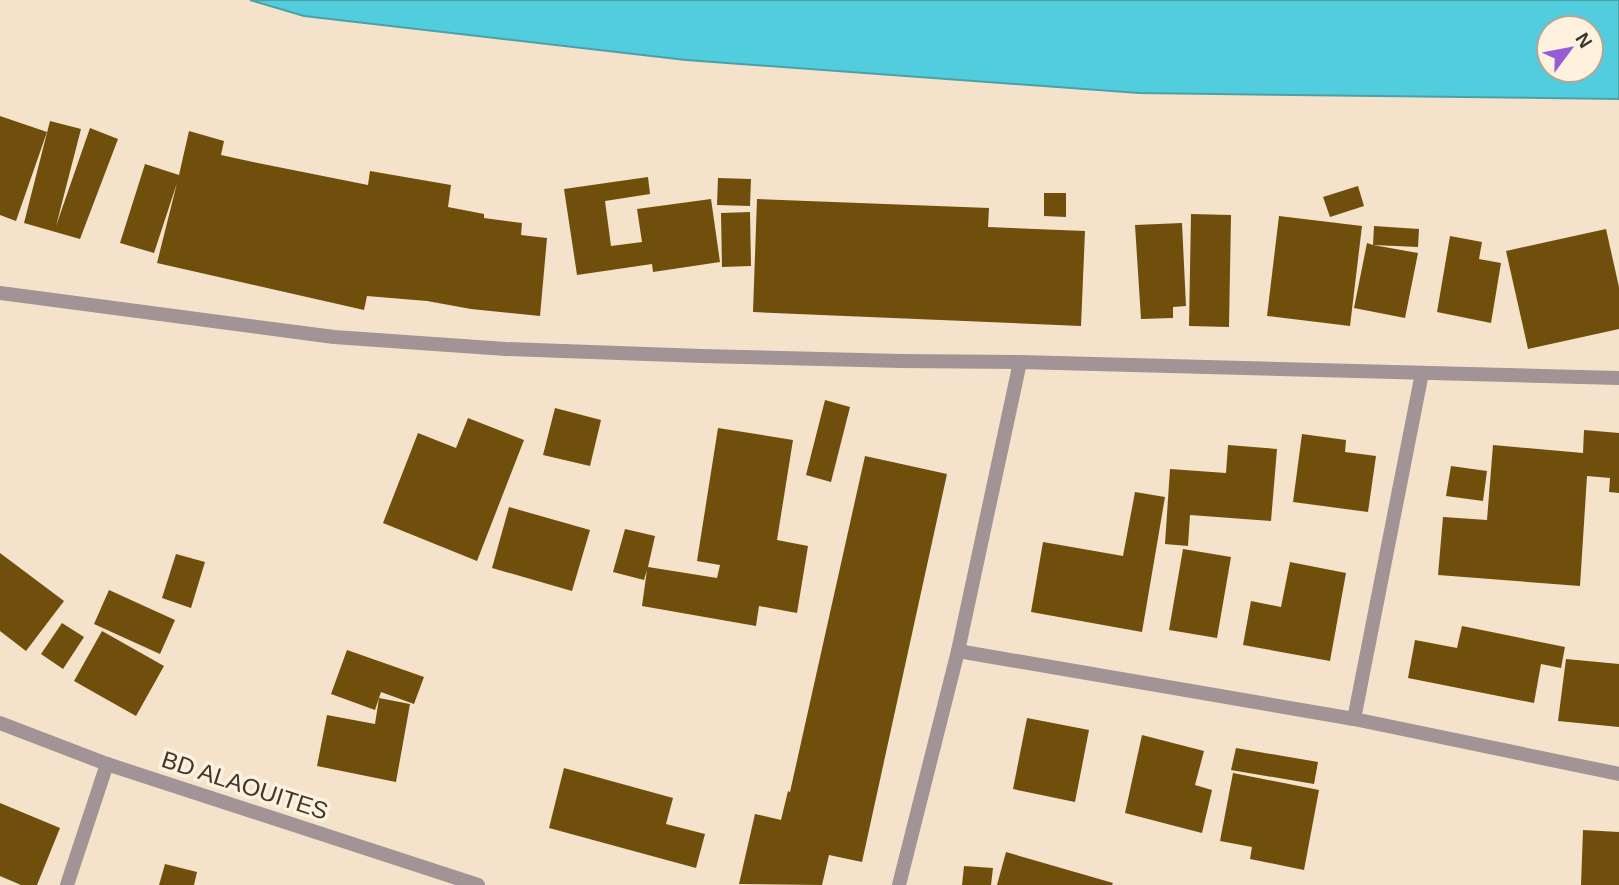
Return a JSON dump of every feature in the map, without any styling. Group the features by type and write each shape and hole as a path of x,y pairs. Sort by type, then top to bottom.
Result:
{"street":[{"path":"0,293 334,337 506,349 1619,378"},
{"path":"899,885 958,651 1020,362"},
{"path":"1354,719 1422,373"},
{"path":"958,651 1354,719 1619,774"},
{"name":"BD ALAOUITES","path":"0,723 107,764 478,885"},
{"path":"67,885 107,764"}],"water":[{"path":"250,0 1619,0 1619,99 1139,93 686,60 304,16"}],"building":[{"path":"0,116 47,132 16,221 0,215"},
{"path":"50,121 81,129 56,226 90,128 118,139 80,239 24,223"},
{"path":"189,131 224,141 221,155 253,162 368,185 370,171 451,185 448,207 484,214 484,218 522,223 521,235 547,238 540,316 367,296 364,310 157,263 177,183 154,253 120,243 145,164 179,175"},
{"path":"648,177 650,194 605,201 611,246 642,242 637,209 711,199 720,262 653,272 652,264 577,275 564,189"},
{"path":"718,178 751,179 750,206 717,205"},
{"path":"1358,186 1364,206 1330,217 1323,197"},
{"path":"1044,193 1066,193 1066,217 1044,216"},
{"path":"757,199 989,208 988,227 1085,231 1081,326 753,312"},
{"path":"750,212 751,266 722,267 721,213"},
{"path":"1191,214 1231,215 1229,327 1189,326"},
{"path":"1279,216 1362,226 1350,326 1267,316"},
{"path":"1182,223 1186,306 1173,307 1173,318 1141,319 1135,225"},
{"path":"1374,226 1419,229 1418,247 1373,245"},
{"path":"1606,229 1619,287 1619,329 1528,349 1506,251"},
{"path":"1450,236 1482,242 1479,259 1501,263 1491,323 1437,312"},
{"path":"1367,243 1418,253 1405,318 1354,308"},
{"path":"825,400 850,407 831,482 806,475"},
{"path":"555,408 601,420 590,466 543,455"},
{"path":"468,418 524,440 477,561 383,523 418,433 456,448"},
{"path":"718,428 793,440 777,540 808,546 797,613 759,606 756,626 642,606 647,570 644,580 613,572 625,529 655,536 648,567 717,578 720,565 697,561"},
{"path":"1584,430 1619,433 1619,493 1609,492 1610,478 1587,476 1580,586 1438,575 1443,517 1487,520 1493,445 1583,453"},
{"path":"1302,434 1346,440 1345,452 1376,456 1368,512 1293,502"},
{"path":"1228,445 1277,449 1271,521 1190,515 1188,546 1165,544 1170,469 1226,473"},
{"path":"865,456 947,474 862,862 829,855 822,885 739,884 755,814 781,820 788,791 790,792"},
{"path":"1451,466 1487,471 1483,501 1446,496"},
{"path":"1135,492 1165,497 1142,632 1031,612 1043,542 1123,556"},
{"path":"509,507 590,530 572,591 492,568"},
{"path":"1183,549 1231,557 1217,638 1169,630"},
{"path":"0,553 64,601 26,651 0,631"},
{"path":"176,554 205,562 191,608 162,598"},
{"path":"1290,562 1346,573 1330,661 1243,645 1251,601 1281,607"},
{"path":"109,590 175,620 160,654 94,624"},
{"path":"62,623 84,637 63,669 41,654"},
{"path":"1462,626 1565,647 1561,668 1541,664 1534,703 1408,678 1415,640 1457,648"},
{"path":"102,631 164,666 136,716 74,681"},
{"path":"347,650 424,677 414,704 381,692 375,710 331,694"},
{"path":"1566,659 1619,664 1619,727 1558,721"},
{"path":"379,698 410,704 396,782 317,766 327,715 375,724"},
{"path":"1027,718 1089,730 1075,802 1013,789"},
{"path":"1142,735 1204,751 1195,785 1212,790 1202,833 1125,813"},
{"path":"1236,748 1318,762 1314,784 1231,770"},
{"path":"564,768 673,798 666,824 705,834 696,868 549,828"},
{"path":"1233,773 1319,790 1304,870 1250,859 1252,847 1220,841"},
{"path":"0,803 60,828 37,885 21,885 0,876"},
{"path":"1583,830 1619,832 1619,885 1581,885"},
{"path":"1006,852 1113,883 997,885"},
{"path":"165,864 197,872 194,885 159,885"},
{"path":"964,866 993,868 991,885 962,885"}]}
